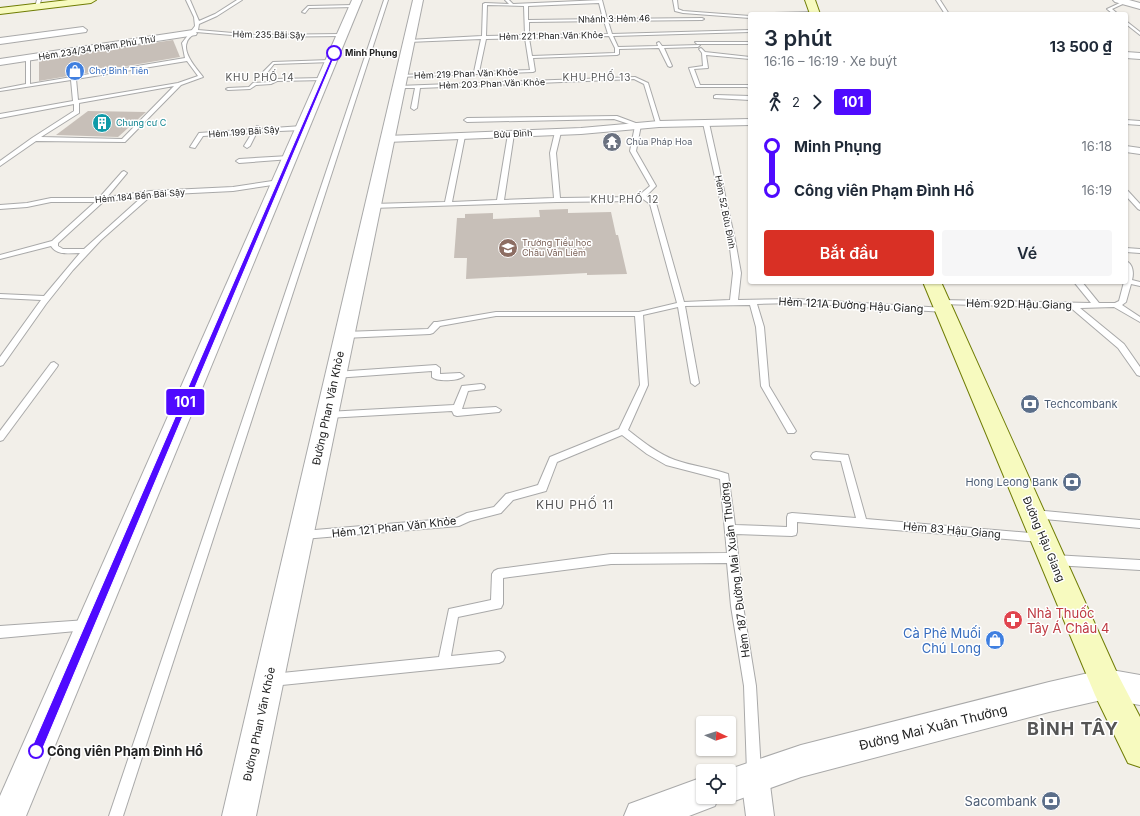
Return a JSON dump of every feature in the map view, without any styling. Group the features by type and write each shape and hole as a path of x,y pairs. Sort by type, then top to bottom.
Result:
{"main road":[{"path":"0,11 38,3 91,0"},
{"path":"810,0 814,12"},
{"name":"Đường Hậu Giang","path":"939,298 1106,684 1140,751"}],"street":[{"name":"Đường Phan Văn Khỏe","path":"240,816 387,139 406,83 408,41 418,0"},
{"path":"1121,1 1140,6"},
{"path":"8,816 355,3"},
{"path":"0,42 83,30"},
{"name":"Hẻm 234/34 Phạm Phú Thứ","path":"0,62 194,32"},
{"path":"1128,55 1140,56"},
{"name":"Bửu Đình","path":"387,139 558,132 659,124 748,122"},
{"path":"1128,149 1140,151"},
{"name":"Đường Mai Xuân Thưởng","path":"742,781 801,761 1049,697 1106,684 1140,690"},
{"path":"742,781 760,816"},
{"path":"641,816 696,796"}],"lane":[{"path":"0,116 76,104 179,84 201,77 188,59 184,43 194,32 197,23 197,16 188,0"},
{"path":"197,23 216,15 240,0"},
{"path":"116,816 386,0"},
{"path":"507,0 512,5"},
{"path":"675,0 676,10 683,12 748,17"},
{"path":"938,0 946,12"},
{"path":"476,73 484,37 485,4 526,5 600,1 610,35 617,48 748,43"},
{"path":"1104,12 1121,1"},
{"path":"304,12 308,8 355,3"},
{"path":"526,5 527,38 530,57"},
{"path":"1109,9 1113,12"},
{"name":"Nhánh 3 Hẻm 46","path":"526,21 702,19"},
{"path":"1128,24 1140,34"},
{"path":"1128,28 1133,28"},
{"name":"Hẻm 221 Phan Văn Khỏe","path":"408,41 484,37 527,38 694,34 748,31"},
{"name":"Hẻm 235 Bãi Sậy","path":"194,32 256,36 342,35"},
{"path":"655,34 670,66"},
{"path":"694,34 704,53 706,68 691,68 698,86 748,86"},
{"name":"Hẻm 221 Phan Văn Khỏe","path":"530,57 617,54 617,48"},
{"path":"704,53 748,58"},
{"name":"Hẻm 219 Phan Văn Khỏe","path":"406,83 476,73 532,71 530,57"},
{"path":"28,58 28,85"},
{"path":"0,90 188,59"},
{"path":"264,73 273,63 327,70"},
{"path":"228,89 250,88 255,84 271,83 276,80 327,70"},
{"path":"0,164 34,139 77,112 73,78"},
{"name":"Hẻm 203 Phan Văn Khỏe","path":"406,83 635,78 646,83 659,124"},
{"path":"406,83 414,108"},
{"path":"34,139 123,141 179,84"},
{"path":"716,97 748,98"},
{"name":"Bửu Đình","path":"467,120 615,117 638,125"},
{"path":"1128,122 1140,124"},
{"name":"Hẻm 52 Bửu Đình","path":"706,123 732,240 737,273 734,302"},
{"path":"372,206 639,199 653,186 633,151 638,125"},
{"name":"Hẻm 199 Bãi Sậy","path":"193,147 201,134 257,129 302,128"},
{"path":"247,146 257,129"},
{"path":"557,200 554,153 558,132"},
{"path":"500,202 511,134"},
{"path":"448,204 462,136"},
{"path":"239,161 289,158"},
{"path":"0,257 54,243 101,200 124,173"},
{"name":"Hẻm 184 Bến Bãi Sậy","path":"0,207 27,205 51,200 101,200 150,193 233,189 279,182"},
{"path":"0,363 46,298 71,267 110,227 150,193"},
{"path":"642,196 653,203 681,304 695,383"},
{"path":"1128,196 1140,208"},
{"path":"54,243 55,247 62,250 86,251"},
{"path":"1128,250 1140,250"},
{"path":"1128,268 1130,273 1128,278"},
{"path":"1128,281 1140,284"},
{"name":"Hẻm 92D Hậu Giang","path":"1080,284 1097,305"},
{"path":"1116,305 1122,302 1126,284"},
{"path":"0,296 46,298"},
{"name":"Hẻm 121A Đường Hậu Giang","path":"344,334 430,331 437,324 496,314 639,314 681,304 939,298"},
{"name":"Hẻm 92D Hậu Giang","path":"939,298 1073,306 1116,305"},
{"path":"753,302 760,327 765,386 791,430"},
{"path":"1116,305 1140,320"},
{"path":"1073,306 1121,346 1140,373"},
{"path":"623,431 644,385 639,314"},
{"path":"0,438 54,365"},
{"path":"335,375 436,368 436,377 460,376"},
{"path":"481,387 465,388 457,408 457,413 496,410"},
{"path":"326,415 457,408"},
{"name":"Hẻm 187 Đường Mai Xuân Thưởng","path":"623,431 644,448 669,462 716,473 725,477 737,606 750,686 742,781"},
{"name":"Hẻm 121 Phan Văn Khỏe","path":"300,535 459,522 467,517 497,510 510,497 542,488 553,460 623,431"},
{"path":"816,456 845,458 862,522"},
{"path":"1033,514 1140,524"},
{"name":"Hẻm 83 Hậu Giang","path":"730,528 792,532 792,517 1043,538"},
{"path":"444,662 453,613 497,604 498,574 611,559 733,558"},
{"path":"1052,560 1140,565"},
{"path":"0,632 90,625"},
{"path":"269,680 499,657"}],"building":[{"name":"Chợ Bình Tiên","path":"173,40 180,57 39,81 39,60"},
{"name":"Chung cư C","path":"88,111 146,112 118,137 56,135"},
{"path":"568,209 568,213 611,212 627,274 587,275 587,273 466,279 467,258 454,258 457,218 465,218 465,214 493,213 493,219 540,217 539,210"}],"bus line":[{"name":"101","path":"36,751 334,53"}],"place":[{"name":"Minh Phụng","path":"334,53"},
{"name":"Chợ Bình Tiên","path":"75,71"},
{"name":"Chung cư C","path":"102,123"},
{"name":"Chùa Pháp Hoa","path":"612,142"},
{"name":"Trường Tiểu học Châu Văn Liêm","path":"508,248"},
{"name":"Techcombank","path":"1030,404"},
{"name":"Hong Leong Bank","path":"1072,482"},
{"name":"Nhà Thuốc Tây Á Châu 4","path":"1013,620"},
{"name":"Cà Phê Muối Chú Long","path":"995,640"},
{"name":"Công viên Phạm Đình Hổ","path":"36,751"},
{"name":"Sacombank","path":"1051,801"}],"district":[{"name":"KHU PHỐ 14","path":"260,77"},
{"name":"KHU PHỐ 13","path":"597,77"},
{"name":"KHU PHỐ 12","path":"625,199"},
{"name":"KHU PHỐ 11","path":"575,505"},
{"name":"BÌNH TÂY","path":"1073,729"}]}
